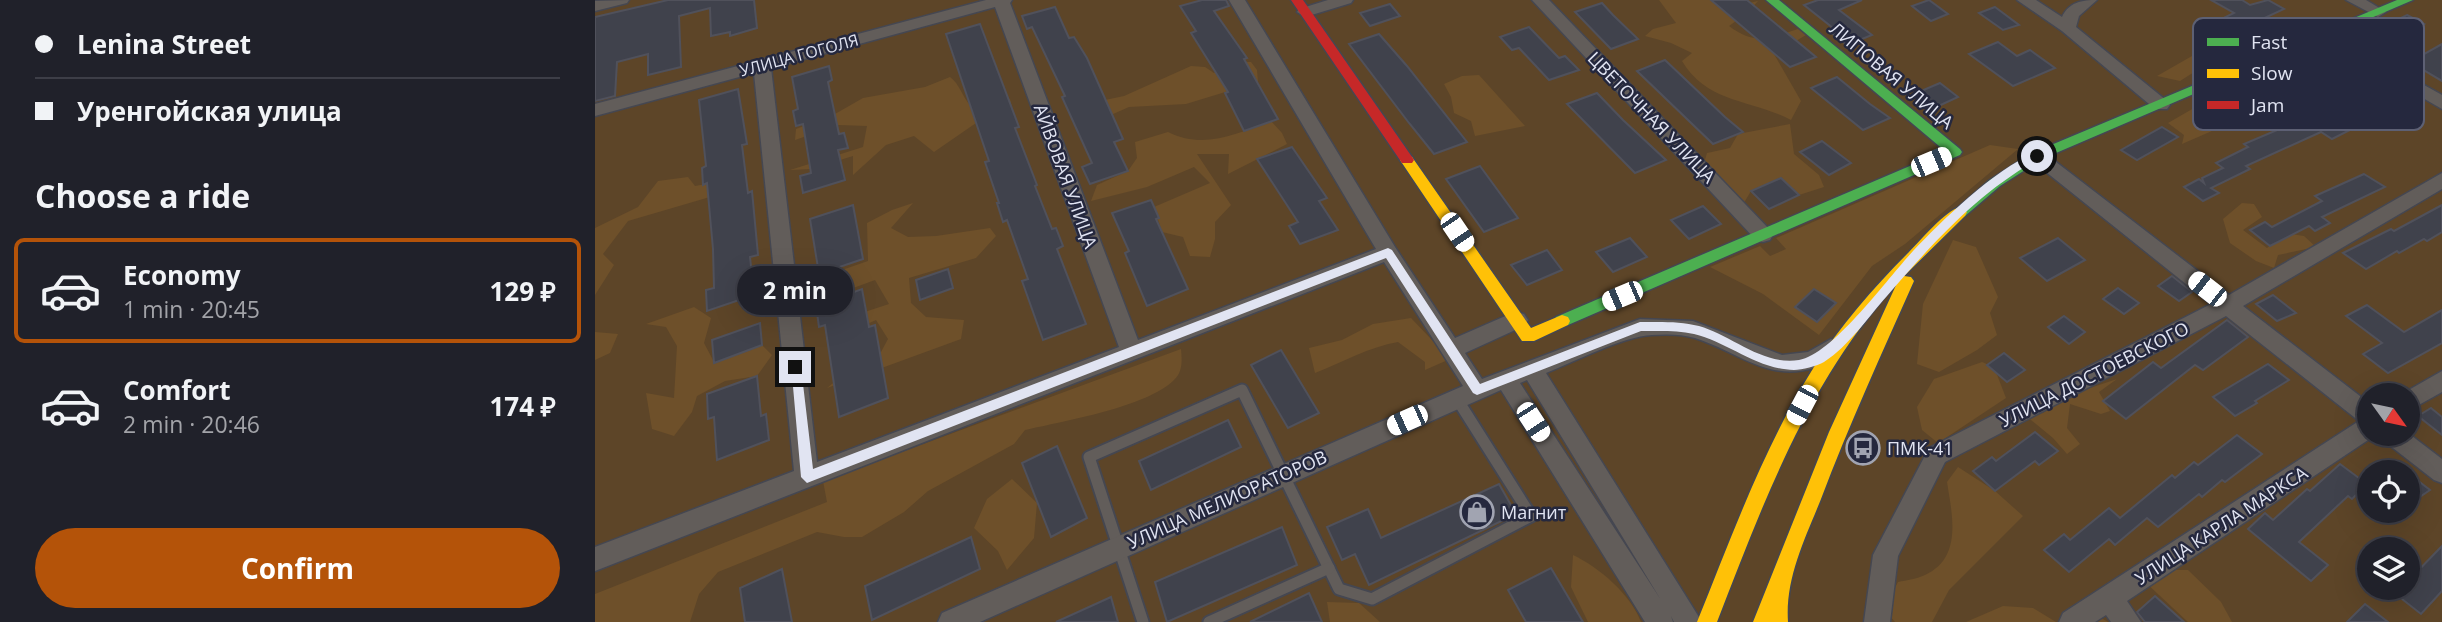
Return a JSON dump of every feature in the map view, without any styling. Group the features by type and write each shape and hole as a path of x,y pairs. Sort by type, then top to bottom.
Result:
{"street":[{"path":"595,6 621,0"},
{"name":"УЛИЦА ГОГОЛЯ","path":"595,110 1002,0"},
{"name":"АЙВОВАЯ УЛИЦА","path":"1002,0 1132,352"},
{"path":"1237,0 1388,252 1451,350 1467,394"},
{"path":"1345,0 1301,6 1528,336 1763,234"},
{"name":"ЦВЕТОЧНАЯ УЛИЦА","path":"1540,0 1763,234"},
{"name":"ЛИПОВАЯ УЛИЦА","path":"1763,234 1955,152 1772,0"},
{"path":"2025,0 2068,28 2161,105"},
{"path":"2068,28 2071,14 2089,0"},
{"path":"2354,0 2378,12"},
{"path":"2365,18 2407,0"},
{"path":"762,65 807,477"},
{"path":"1707,622 1780,446 1841,340 1919,252 1960,211 2018,166 2193,92"},
{"path":"2424,93 2442,103"},
{"path":"2037,156 2357,407"},
{"name":"УЛИЦА ДОСТОЕВСКОГО","path":"1877,622 1886,555 1937,455 2228,305 2442,180"},
{"path":"595,559 1388,252"},
{"path":"1763,622 1837,432 1919,252"},
{"path":"1451,350 1517,320"},
{"name":"УЛИЦА МЕЛИОРАТОРОВ","path":"951,622 1467,394 1640,327 1666,326 1698,330 1745,352 1773,362 1796,366 1819,359 1841,340"},
{"path":"1531,367 1689,622"},
{"path":"1505,378 1660,622"},
{"path":"2420,394 2442,380"},
{"name":"УЛИЦА КАРЛА МАРКСА","path":"2071,622 2357,435"},
{"path":"2407,446 2442,473"},
{"path":"1778,622 1777,607 1782,571"},
{"path":"2108,598 2127,622"}],"lane":[{"path":"1143,622 1089,457 1242,390 1339,589 1372,599 1531,516 1467,394"},
{"path":"1209,622 1329,568"}],"shaded area":[{"path":"595,0 2442,0 2442,622 595,622"},
{"path":"1659,0 1711,0 1722,9 1758,1 1729,26 1755,38 1771,37 1798,29 1806,35 1774,54 1801,101 1791,120 1717,93 1693,75 1682,61 1692,53 1671,43 1645,36 1653,29 1676,23"},
{"path":"2193,55 2193,73 2180,81 2157,76"},
{"path":"1236,62 1251,62 1257,70 1258,82 1186,104 1129,107 1104,118 1105,100 1124,96 1191,66 1205,67 1214,73"},
{"path":"1479,75 1525,126 1475,136 1471,121 1454,113 1451,97 1444,84 1462,76"},
{"path":"950,77 971,106 1010,99 1013,112 976,123 934,152 914,136 886,145 853,175 853,156 811,169 790,170 863,147 867,126 839,125 795,140 796,129 835,114 863,98 925,87"},
{"path":"2193,109 2193,130 2214,130 2182,144 2184,135 2168,123"},
{"path":"1271,121 1282,133 1287,144 1228,174 1229,154 1197,154 1231,205 1215,222 1215,239 1210,257 1190,256 1183,237 1162,232 1154,207 1210,183 1194,167 1147,187 1091,201 1097,185 1128,171 1137,158 1135,142 1168,132 1194,140 1220,138"},
{"path":"1790,124 1794,154 1819,175 1824,187 1799,195 1781,178 1751,191 1742,206 1702,170 1707,153 1730,148 1738,134"},
{"path":"1990,145 2018,149 1905,244 1872,266 1819,335 1763,294 1710,267 1760,246 1770,256 1786,249 1776,238"},
{"path":"688,177 695,186 740,178 744,187 628,221 603,254 614,265 595,295 595,228 638,207 658,181"},
{"path":"913,203 891,228 908,237 990,228 996,236 976,258 909,278 911,303 926,317 964,320 961,339 827,388 854,366 881,352 888,339 876,320 828,342 828,324 889,304 875,280 837,294 827,284 836,272 868,261 867,223"},
{"path":"2242,203 2254,204 2262,217 2243,230 2267,248 2285,233 2304,236 2316,247 2278,255 2274,268 2256,261 2230,243 2223,219"},
{"path":"1953,240 1976,247 1998,297 1990,313 1997,335 1939,372 1917,364 1923,304"},
{"path":"694,307 711,318 704,343 714,362 762,345 772,355 757,376 725,381 697,396 692,412 674,436 652,429 646,393 674,398 677,346 666,327 646,324"},
{"path":"1411,318 1450,359 1425,370 1425,362 1398,342 1366,351 1315,373 1309,348 1342,340 1373,324"},
{"path":"595,332 618,334 610,353 595,360"},
{"path":"1181,349 1179,373 1161,390 1104,412 1025,430 1014,444 928,491 904,512 862,537 817,532 718,572 699,594 690,622 595,622 595,594 827,502 823,481"},
{"path":"1982,362 1994,367 2006,398 1938,443 1922,430 1917,407 1934,379"},
{"path":"2117,379 2099,392 2110,411 2101,414 2070,404 2067,428 2080,444 2067,454 2053,438 2025,415 2043,413 2066,396"},
{"path":"1958,467 1995,491 2023,516 1949,590 1932,622 1895,622 1884,609 1898,582 1922,576 1937,567 1950,547 1952,521 1947,482"},
{"path":"1012,479 1037,503 1034,538 1007,570 998,551 974,528 987,499"},
{"path":"1573,555 1613,583 1630,602 1641,622 1588,622 1571,587"},
{"path":"2162,570 2188,570 2221,602 2232,622 2188,622 2144,581"},
{"path":"1327,602 1359,603 1380,622 1330,622"},
{"path":"2003,606 2033,608 2056,622 1966,622"},
{"path":"2101,618 2108,622 2056,622"}],"building":[{"path":"668,0 754,0 757,28 730,36 730,32 711,36 710,8 679,16 681,67 648,75 648,54 617,62 615,96 595,101 595,17"},
{"path":"1202,0 1226,0 1229,6 1214,11 1247,58 1244,59 1278,119 1244,131 1225,93 1228,92 1191,33 1196,31 1180,6"},
{"path":"1711,0 1747,0 1816,57 1790,67"},
{"path":"1818,0 1862,0 1839,10 1872,35 1847,45 1828,30 1833,28 1804,5"},
{"path":"1929,0 1948,14 1931,21 1912,6"},
{"path":"2211,0 2242,0 2250,5 2268,0 2284,9 2265,18 2224,18 2234,13"},
{"path":"1602,3 1638,39 1611,49 1575,12"},
{"path":"1390,4 1400,16 1370,26 1360,13"},
{"path":"1055,7 1069,38 1074,37 1087,58 1123,139 1114,142 1128,171 1090,184 1082,167 1092,163 1062,97 1065,96 1032,27 1027,29 1022,16"},
{"path":"1995,7 2019,25 2003,30 1979,13"},
{"path":"980,24 1019,127 1015,128 1037,185 1035,186 1052,229 1056,228 1063,246 1057,249 1086,324 1043,340 1022,281 1028,279 1007,220 1003,222 985,162 989,161 946,34"},
{"path":"1529,27 1559,58 1565,56 1579,70 1549,80 1519,48 1512,50 1500,37"},
{"path":"1379,34 1467,142 1434,154 1349,44"},
{"path":"1998,42 2017,56 2030,50 2055,68 2013,86 1969,54"},
{"path":"2442,44 2442,81 2424,70 2424,54"},
{"path":"1665,60 1743,132 1713,144 1637,71"},
{"path":"829,66 832,80 828,82 839,134 844,133 848,148 838,150 845,180 803,193 800,176 811,173 803,124 796,126 793,111 798,109 792,77"},
{"path":"1837,77 1890,118 1863,130 1811,88"},
{"path":"1940,83 1958,97 1932,109 1914,94"},
{"path":"738,89 747,144 742,145 748,193 752,191 758,255 750,257 754,295 707,311 706,290 714,288 713,249 707,183 703,185 702,168 706,166 699,100"},
{"path":"1597,93 1666,160 1635,173 1567,104"},
{"path":"2162,127 2178,137 2137,160 2121,150"},
{"path":"2277,130 2350,130 2332,139 2321,132 2246,166 2250,169 2211,188 2219,193 2203,201 2184,187 2199,179 2204,183 2202,178 2223,168 2216,163 2248,147 2244,144"},
{"path":"1822,141 1851,163 1829,175 1800,152"},
{"path":"1292,147 1327,198 1319,201 1338,230 1300,244 1289,226 1298,222 1257,159"},
{"path":"1480,166 1518,218 1484,232 1446,179"},
{"path":"2364,174 2385,187 2322,217 2330,223 2315,231 2309,226 2270,246 2250,230 2265,222 2272,227 2322,201 2315,196"},
{"path":"1781,178 1799,195 1769,209 1751,191"},
{"path":"1151,200 1159,218 1156,219 1188,289 1147,306 1125,253 1129,251 1112,213"},
{"path":"853,205 863,259 819,274 810,219"},
{"path":"2442,205 2442,232 2427,241 2424,239 2399,253 2397,251 2366,269 2343,253 2391,229 2394,231"},
{"path":"1703,206 1721,224 1689,239 1671,220"},
{"path":"1630,238 1647,257 1613,272 1596,252"},
{"path":"2058,238 2085,260 2047,281 2020,258"},
{"path":"1547,250 1562,270 1527,285 1511,265"},
{"path":"948,269 953,288 920,300 916,280"},
{"path":"2172,276 2192,292 2179,301 2158,286"},
{"path":"2118,288 2139,303 2124,314 2103,299"},
{"path":"862,289 869,327 875,325 888,398 839,417 825,325 819,327 816,306"},
{"path":"1814,289 1836,303 1817,322 1795,307"},
{"path":"2273,295 2296,313 2277,321 2256,304"},
{"path":"2367,305 2404,332 2442,310 2442,343 2388,373 2363,354 2382,343 2346,316"},
{"path":"2064,316 2085,332 2069,344 2048,327"},
{"path":"2227,320 2248,337 2203,370 2195,365 2126,419 2103,401 2153,362 2161,368"},
{"path":"760,323 762,345 714,363 712,340"},
{"path":"1281,350 1319,413 1288,428 1251,365"},
{"path":"2004,353 2025,370 2007,382 1987,365"},
{"path":"2268,364 2289,380 2255,401 2257,403 2235,416 2213,397"},
{"path":"757,376 761,416 766,414 769,440 717,460 714,417 708,419 707,394"},
{"path":"2431,408 2442,417 2442,435 2420,418 2420,415"},
{"path":"1228,420 1241,447 1151,490 1139,461"},
{"path":"2035,432 2058,451 2039,465 2035,461 1995,491 1973,471 1992,457 1996,461"},
{"path":"2237,435 2262,454 2225,482 2222,480 2202,497 2199,494 2158,527 2147,518 2115,545 2109,539 2069,572 2044,550 2064,534 2070,540 2109,508 2120,518 2172,475 2175,478 2194,462 2198,465"},
{"path":"1057,446 1087,518 1051,537 1022,463"},
{"path":"2340,464 2357,477 2357,494 2352,499 2348,496 2299,542 2328,565 2311,581 2248,529 2265,513 2273,520 2307,489 2310,491"},
{"path":"2420,482 2430,490 2420,497"},
{"path":"1499,484 1516,514 1369,585 1355,554 1342,560 1327,527 1368,509 1381,538"},
{"path":"1282,527 1297,565 1167,622 1155,582"},
{"path":"971,537 980,569 872,620 865,586"},
{"path":"2442,546 2442,591 2421,614 2403,600 2420,600 2420,569"},
{"path":"1551,568 1583,622 1526,622 1508,590"},
{"path":"782,569 792,622 745,622 740,588"},
{"path":"1309,593 1322,622 1250,622"},
{"path":"2155,596 2184,622 2145,622 2137,612"},
{"path":"1111,597 1118,622 1056,622"},
{"path":"2365,604 2388,622 2347,622"}],"traffic: fast":[{"path":"1562,321 1955,152 1772,0"},
{"path":"2364,18 2407,0"},
{"path":"1960,212 1995,183 2037,156 2193,90"}],"traffic: slow":[{"path":"1407,160 1528,336 1562,321"},
{"path":"1707,622 1771,464 1819,373 1849,329 1883,288 1960,212"},
{"path":"1763,622 1838,432 1906,281"},
{"path":"1778,622 1777,607 1782,571"}],"traffic: jam":[{"path":"1297,0 1407,160"}],"place":[{"name":"ПМК-41","path":"1863,448"},
{"name":"Магнит","path":"1477,512"}],"route":[{"path":"795,367 807,477 1388,252 1477,390 1640,327 1666,326 1698,330 1745,352 1773,362 1796,366 1819,359 1841,340 1919,252 1960,211 2018,166 2037,156"}]}
